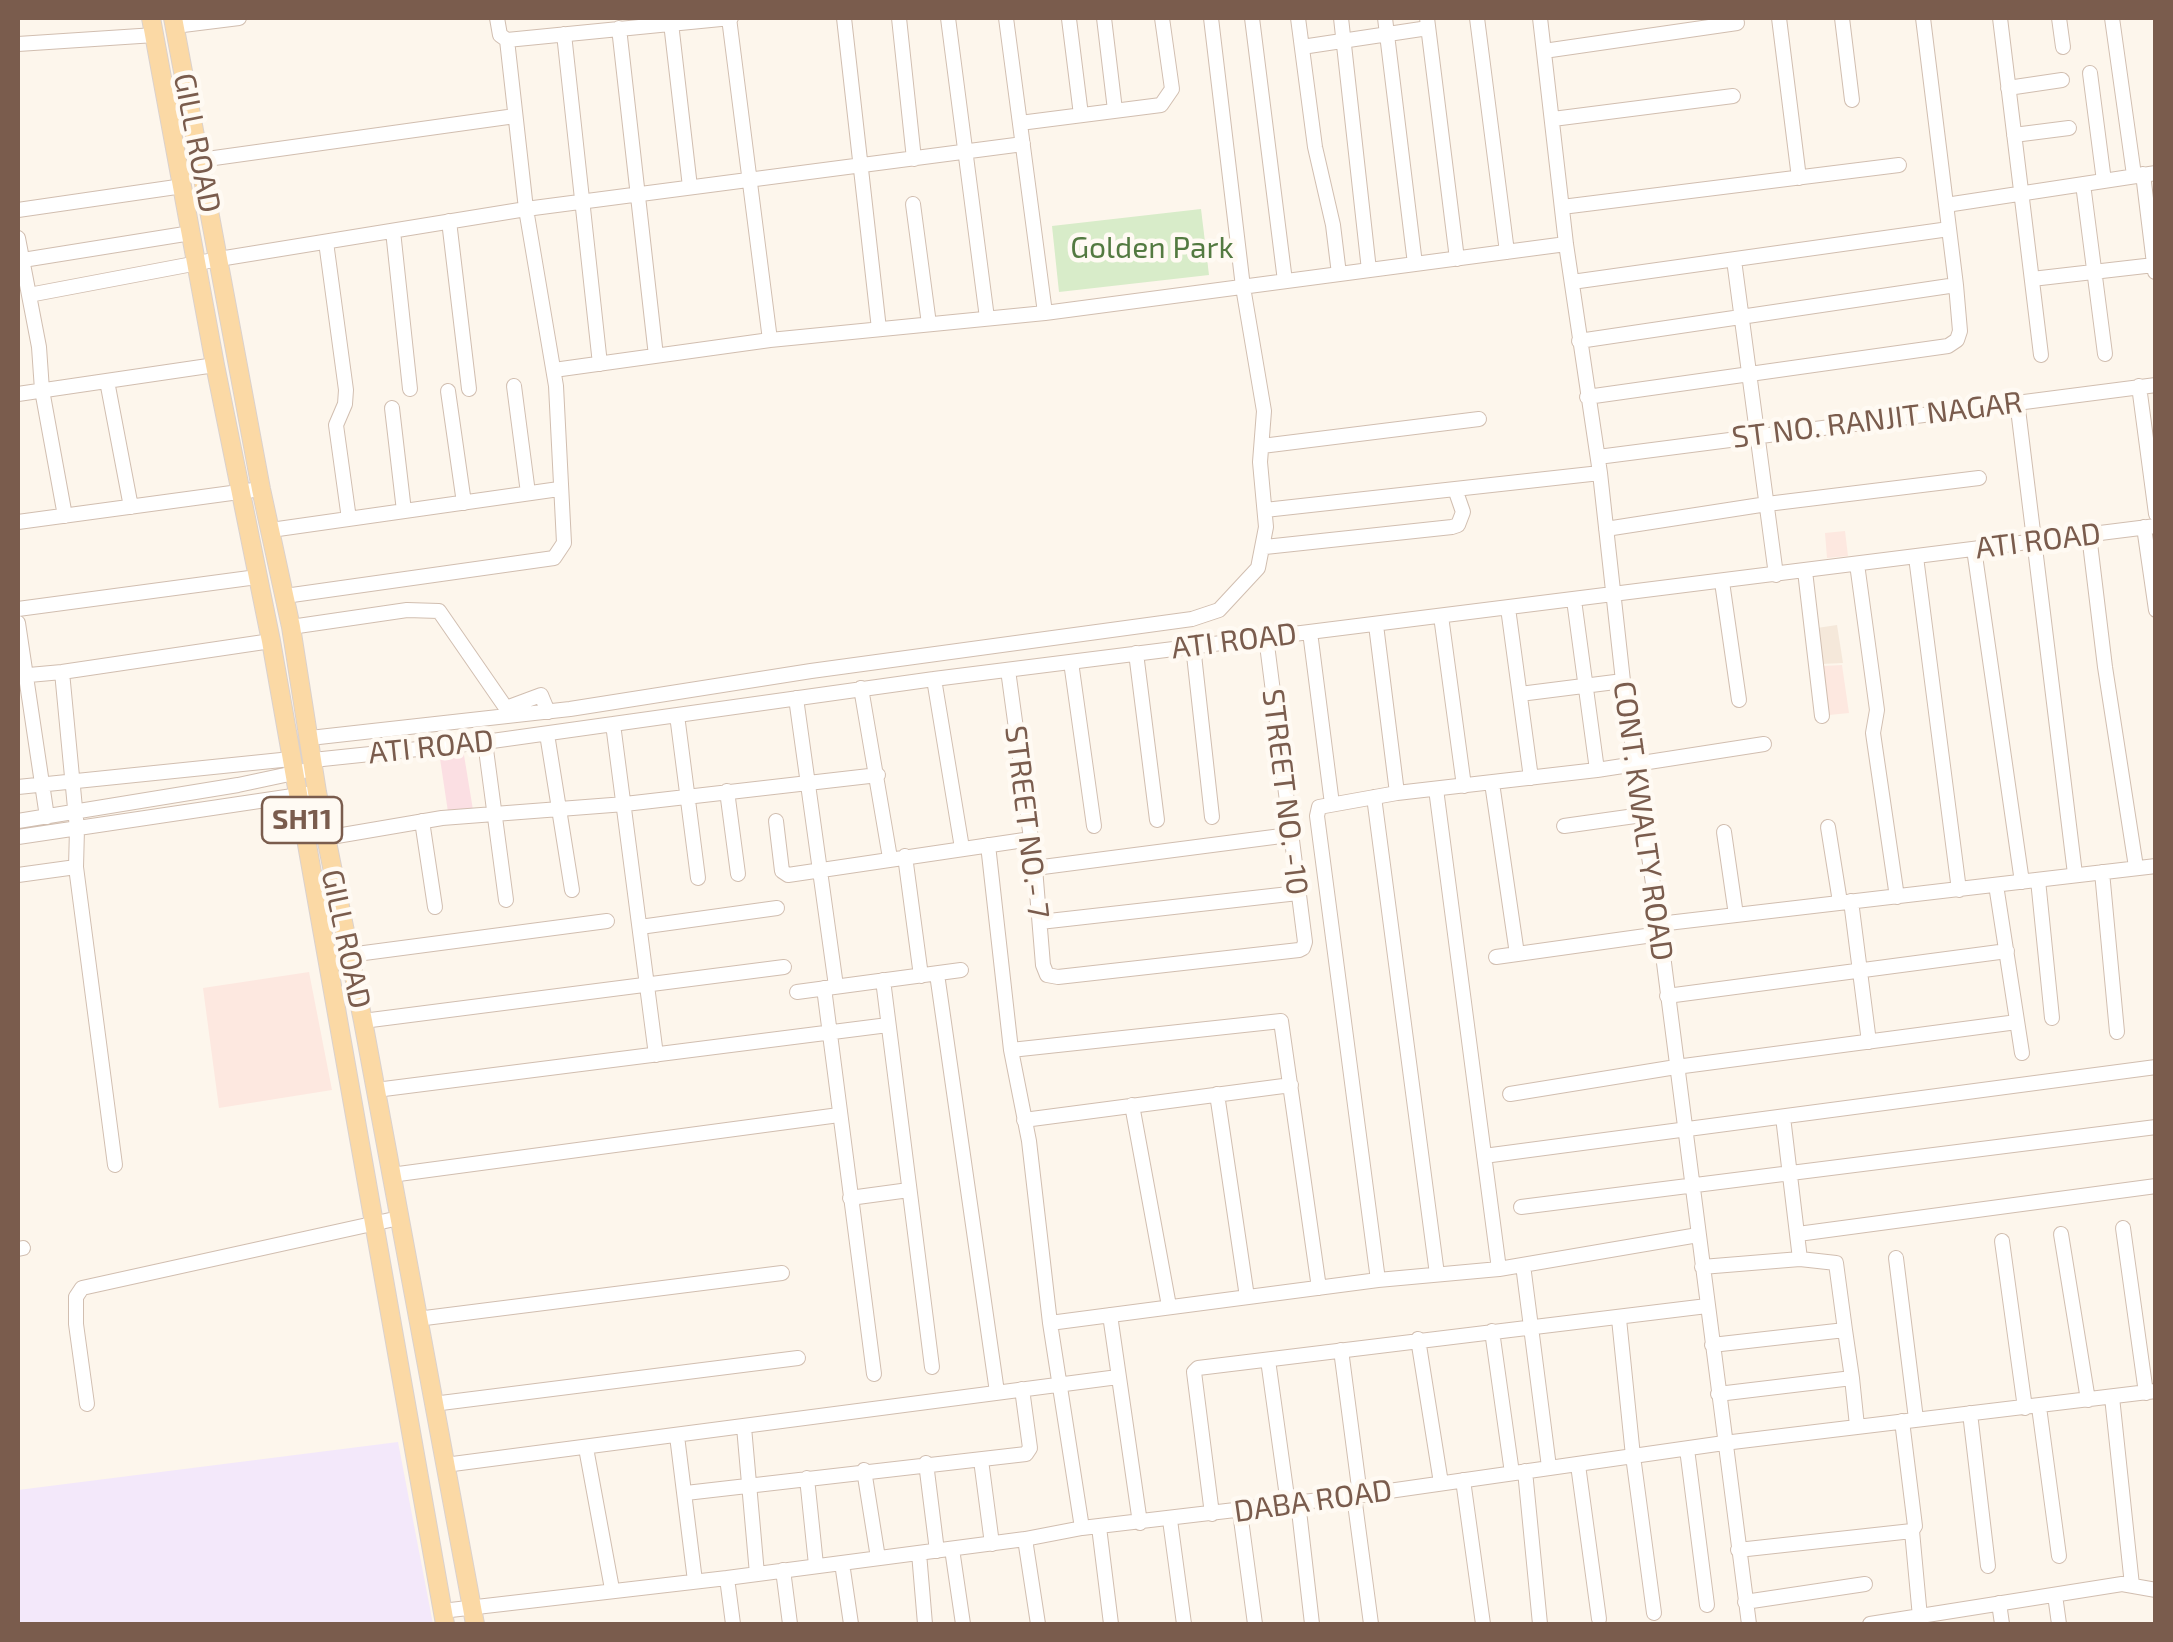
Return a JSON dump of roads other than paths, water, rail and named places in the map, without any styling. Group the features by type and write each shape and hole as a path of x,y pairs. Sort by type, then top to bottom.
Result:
{"main road":[{"name":"GILL ROAD","path":"174,22 291,626 325,838 363,1021 473,1615"},
{"name":"GILL ROAD","path":"153,26 271,641 443,1618"}],"street":[{"path":"174,22 240,18"},
{"path":"497,18 500,35 507,40 730,18 770,340"},
{"path":"844,18 880,329"},
{"path":"899,18 914,159"},
{"path":"948,18 987,318"},
{"path":"1006,18 1045,313"},
{"path":"1104,18 1115,110"},
{"path":"1020,123 1161,105 1171,94 1162,18"},
{"path":"310,738 548,712 1204,617 1219,610 1258,568 1265,547 1260,462 1264,411 1243,286 1211,18"},
{"path":"1252,18 1286,280"},
{"path":"1298,18 1315,147 1333,225 1339,274"},
{"path":"1341,18 1370,270"},
{"path":"1384,18 1416,264"},
{"path":"1476,18 1506,252"},
{"name":"CONT. KWALTY ROAD","path":"1540,18 1566,244 1598,457 1623,680 1749,1624"},
{"path":"1779,18 1799,178"},
{"path":"1842,18 1852,100"},
{"path":"1587,396 1948,346 1957,340 1960,331 1956,285 1923,18"},
{"path":"2000,18 2042,355"},
{"path":"2059,18 2063,47"},
{"path":"2112,18 2144,174 2156,273"},
{"path":"1069,20 1081,115"},
{"path":"671,23 690,187"},
{"path":"1302,47 1387,34 1427,23 1457,260"},
{"path":"1544,51 1736,23"},
{"path":"18,44 153,26"},
{"path":"619,28 656,356"},
{"path":"564,34 600,364"},
{"path":"285,596 554,558 564,543 554,370 526,209 507,40"},
{"path":"2090,72 2104,181"},
{"path":"2008,88 2062,80"},
{"path":"1552,119 1733,96"},
{"path":"200,160 516,116"},
{"path":"2014,135 2069,128"},
{"path":"29,295 219,259 526,209 1023,144"},
{"path":"1562,208 1899,165"},
{"path":"1946,205 2144,174"},
{"path":"2083,184 2105,354"},
{"path":"18,210 182,186"},
{"path":"913,204 929,324"},
{"path":"448,222 469,389"},
{"path":"1572,282 1950,229"},
{"path":"393,231 410,388"},
{"path":"23,260 191,232"},
{"path":"18,238 65,516"},
{"path":"326,242 346,390 336,425 349,519"},
{"path":"554,370 770,340 1045,313 1566,244"},
{"path":"1734,260 1776,574"},
{"path":"2032,280 2154,264"},
{"path":"1579,340 1956,285"},
{"path":"18,394 215,365"},
{"path":"107,381 131,507"},
{"name":"ST NO. RANJIT NAGAR","path":"1598,457 2156,385"},
{"path":"514,386 528,494"},
{"path":"2139,386 2156,514"},
{"path":"448,391 464,503"},
{"path":"2017,402 2075,874"},
{"path":"392,408 404,511"},
{"path":"1262,446 1479,419"},
{"path":"1265,510 1600,473"},
{"path":"1606,529 1767,504 1980,478"},
{"path":"18,522 262,488"},
{"path":"271,530 559,489"},
{"path":"1265,547 1452,528 1463,512 1455,489"},
{"path":"2150,527 2156,610"},
{"name":"ATI ROAD","path":"292,766 548,734 861,688 2150,527"},
{"path":"2089,535 2136,867"},
{"path":"1974,550 2052,1018"},
{"path":"1916,556 1959,890"},
{"path":"1857,564 1877,710 1873,733 1897,897"},
{"path":"1805,571 1822,716"},
{"path":"18,609 258,576"},
{"path":"1722,582 1738,700"},
{"path":"1574,600 1597,770"},
{"path":"1508,608 1531,778"},
{"path":"291,626 407,610 439,611 506,708 542,696 548,712"},
{"path":"1442,616 1464,786"},
{"path":"18,623 22,675 47,817"},
{"path":"1376,624 1398,793"},
{"path":"1310,632 1332,804"},
{"name":"STREET NO. -10","path":"1047,974 1058,977 1304,947 1266,637"},
{"path":"22,675 271,641"},
{"path":"1193,646 1212,817"},
{"path":"1136,653 1157,820"},
{"path":"1071,662 1094,826"},
{"name":"STREET NO.- 7","path":"1008,670 1047,974"},
{"path":"62,672 77,829 76,867 116,1165"},
{"path":"934,679 962,848"},
{"path":"1520,694 1623,680"},
{"path":"861,688 890,858"},
{"path":"796,698 821,869 831,987 830,1033 874,1374"},
{"path":"677,715 698,878"},
{"path":"613,724 656,1055"},
{"path":"548,734 572,890"},
{"path":"485,742 506,900"},
{"path":"1378,1280 1317,816 1319,807 1764,744"},
{"path":"18,787 292,766"},
{"path":"18,821 292,766"},
{"path":"325,838 422,821 625,804 878,774"},
{"path":"1492,783 1518,954"},
{"path":"1436,789 1498,1268"},
{"path":"728,791 738,874"},
{"path":"18,837 317,792"},
{"path":"1374,797 1437,1274"},
{"path":"1564,826 1642,815"},
{"path":"422,821 436,907"},
{"path":"776,822 784,874 1031,839"},
{"path":"1828,827 1861,971 1869,1042"},
{"path":"1724,832 1736,915"},
{"path":"1035,868 1289,836"},
{"path":"988,845 1011,1050 1082,1528"},
{"path":"906,856 997,1392"},
{"path":"1496,957 1736,915 2156,866"},
{"path":"18,875 76,867"},
{"path":"2102,872 2117,1032"},
{"path":"1996,885 2022,1053"},
{"path":"1040,922 1298,893"},
{"path":"640,927 777,908"},
{"path":"349,955 607,921"},
{"path":"1667,996 2007,952"},
{"path":"363,1021 784,967"},
{"path":"798,992 960,970"},
{"path":"883,980 932,1367"},
{"path":"1011,1050 1279,1020 1319,1288"},
{"path":"1510,1094 1676,1067 2018,1022"},
{"path":"376,1090 888,1025"},
{"path":"1484,1156 2156,1067"},
{"path":"1024,1120 1291,1085"},
{"path":"1217,1094 1248,1297"},
{"path":"1132,1105 1169,1306"},
{"path":"392,1176 839,1116"},
{"path":"1783,1117 1800,1259"},
{"path":"1521,1207 2156,1127"},
{"path":"1798,1234 2156,1186"},
{"path":"850,1198 910,1190"},
{"path":"87,1404 76,1324 76,1298 82,1288 399,1218"},
{"path":"2123,1228 2151,1392"},
{"path":"2062,1234 2088,1400"},
{"path":"1050,1323 1498,1268 1698,1235"},
{"path":"2002,1241 2060,1556"},
{"path":"1896,1258 1920,1617"},
{"path":"1702,1267 1800,1259 1838,1265 1857,1426"},
{"path":"1522,1264 1549,1467"},
{"path":"417,1319 782,1272"},
{"path":"1212,1514 1194,1372 1198,1368 1707,1306"},
{"path":"1110,1314 1140,1522"},
{"path":"1619,1319 1654,1613"},
{"path":"1712,1345 1844,1330"},
{"path":"1492,1331 1540,1624"},
{"path":"1418,1339 1441,1482"},
{"path":"1340,1350 1371,1624"},
{"path":"433,1404 798,1358"},
{"path":"1268,1360 1312,1624"},
{"path":"445,1465 1118,1377"},
{"path":"1718,1394 1852,1378"},
{"path":"686,1493 1028,1452 1022,1389"},
{"name":"DABA ROAD","path":"443,1618 612,1590 992,1544 1082,1528 1240,1512 1724,1443 2151,1392"},
{"path":"2112,1397 2132,1584"},
{"path":"1970,1412 1988,1566"},
{"path":"744,1427 756,1574"},
{"path":"678,1436 695,1580"},
{"path":"586,1448 612,1590"},
{"path":"1687,1449 1707,1605"},
{"path":"981,1460 992,1544"},
{"path":"926,1463 963,1624"},
{"path":"1578,1465 1599,1618"},
{"path":"864,1470 878,1558"},
{"path":"807,1478 816,1566"},
{"path":"1462,1480 1483,1624"},
{"path":"1240,1512 1255,1624"},
{"path":"1170,1520 1184,1624"},
{"path":"1099,1526 1111,1624"},
{"path":"1738,1550 1912,1531"},
{"path":"1025,1539 1038,1624"},
{"path":"918,1553 925,1624"},
{"path":"842,1563 851,1624"},
{"path":"782,1570 790,1624"},
{"path":"727,1578 733,1624"},
{"path":"1746,1602 1865,1584"},
{"path":"1870,1624 1920,1617 1940,1620 1999,1604 2132,1584 2156,1590"},
{"path":"2055,1596 2059,1624"},
{"path":"1999,1604 2002,1624"}],"park label":[{"name":"Golden Park","path":"1152,248"}]}
